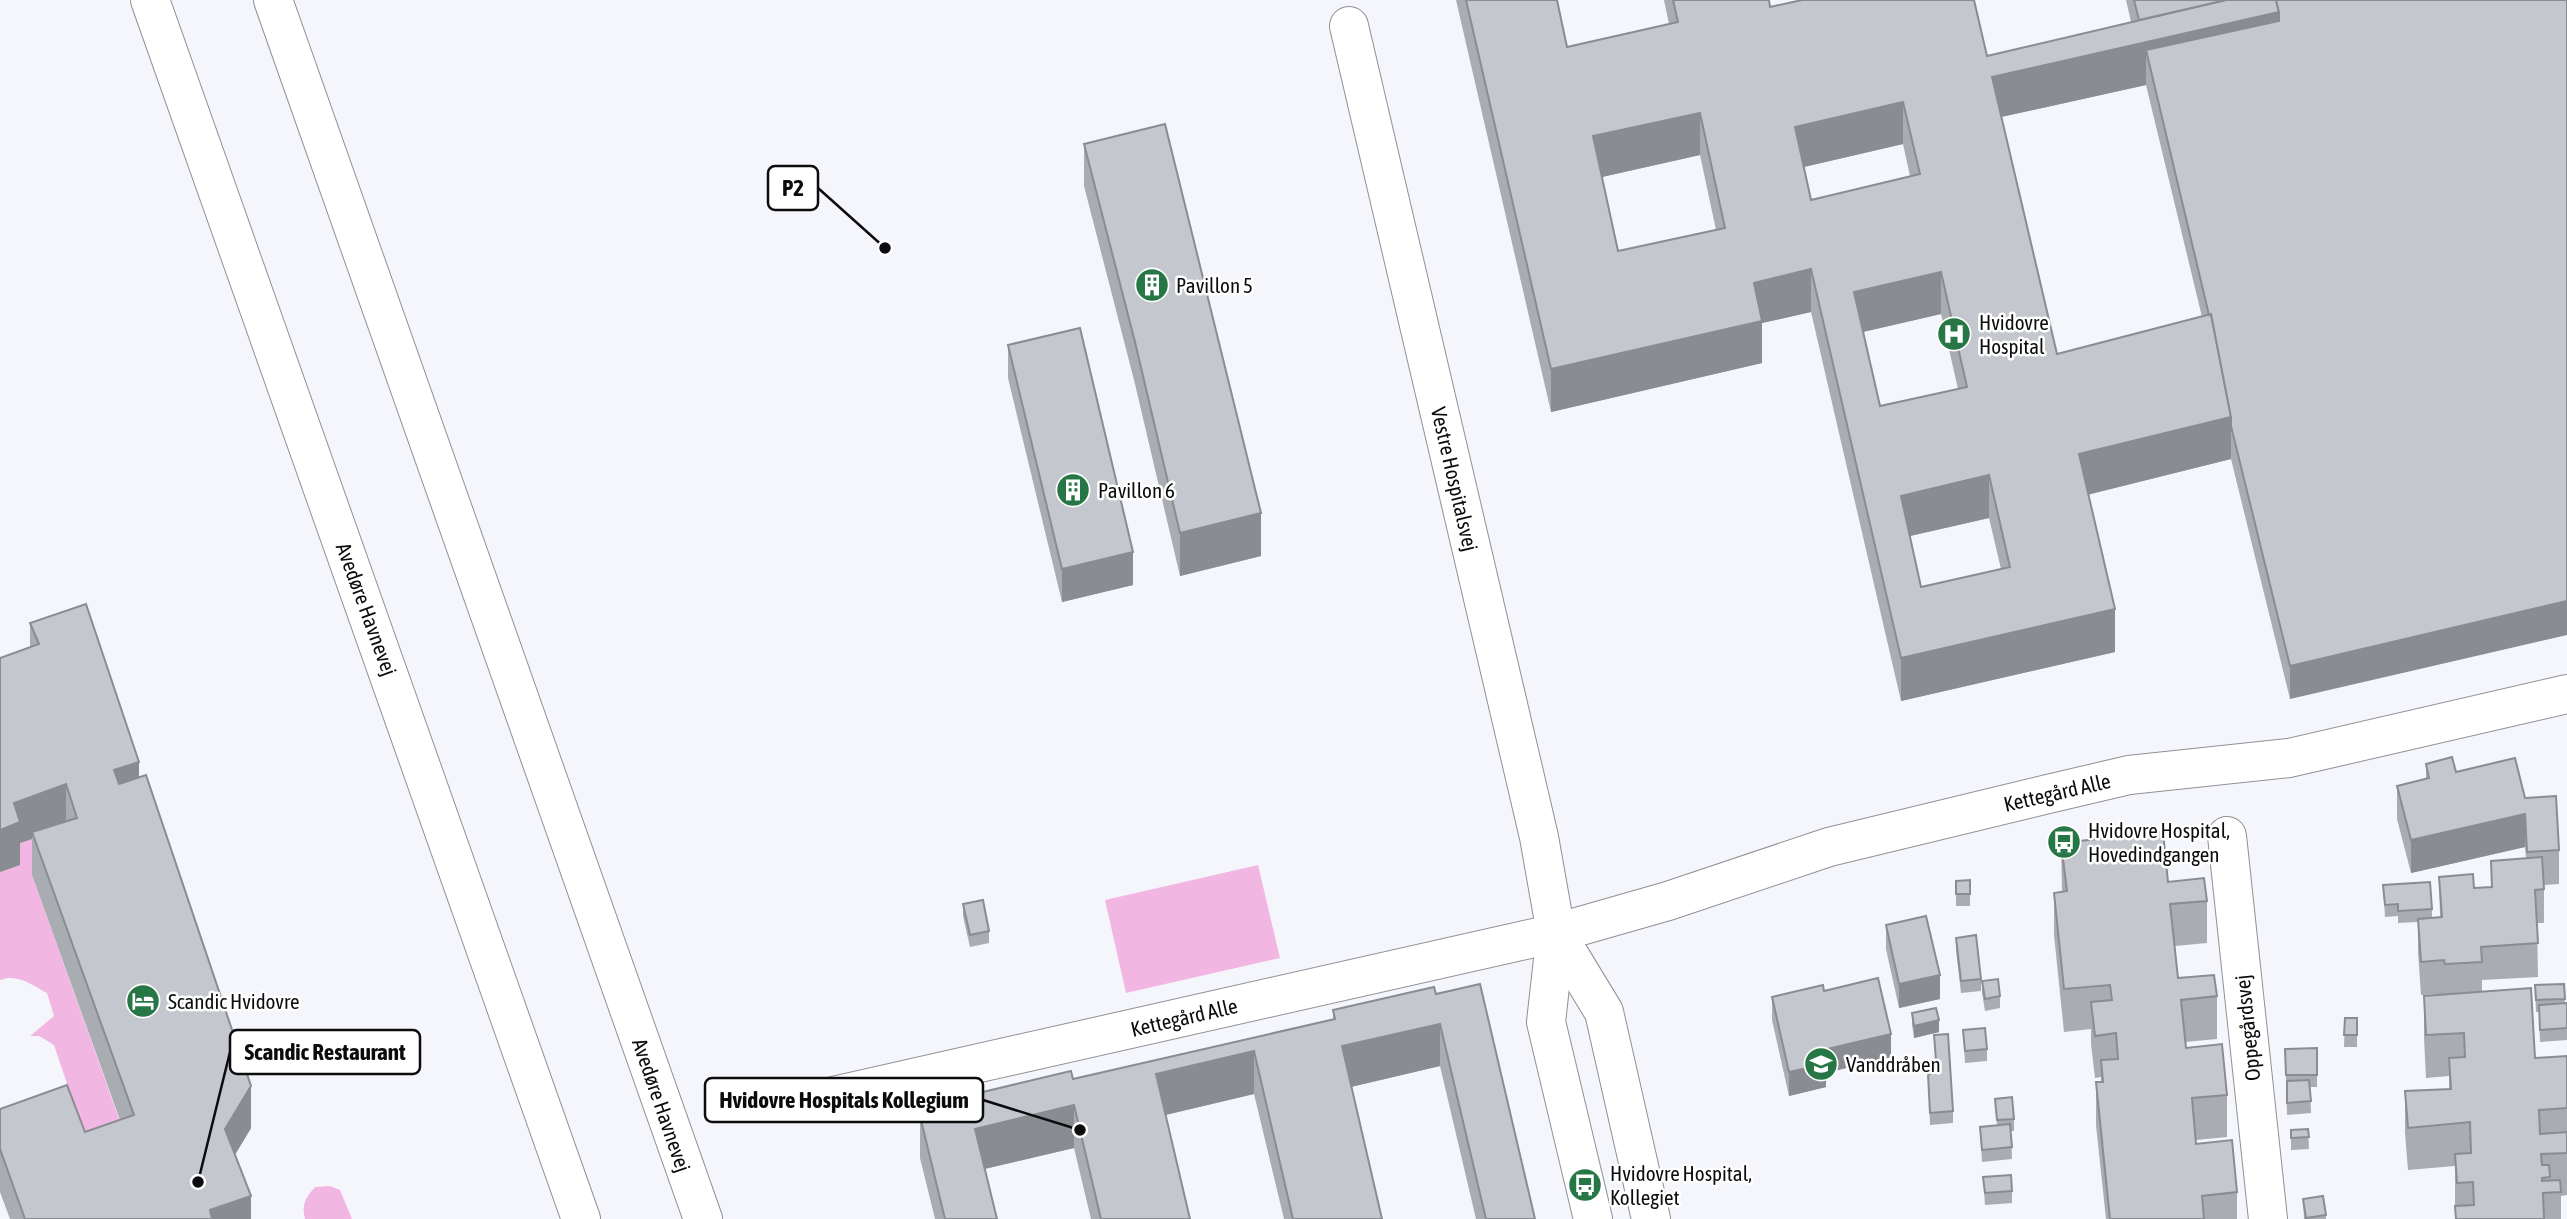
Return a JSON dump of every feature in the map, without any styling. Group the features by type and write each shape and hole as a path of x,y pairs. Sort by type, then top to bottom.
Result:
{"street":[{"name":"Avedøre Havnevej","path":"150,0 582,1219"},
{"name":"Avedøre Havnevej","path":"273,0 703,1219"},
{"name":"Vestre Hospitalsvej","path":"1349,26 1539,837 1556,933"},
{"name":"Kettegård Alle","path":"811,1101 1556,933 1668,901 1829,847 2129,775 2289,758 2567,694"},
{"name":"Oppegårdsvej","path":"2227,836 2268,1219"},
{"path":"1556,933 1546,1022 1593,1219"},
{"path":"1556,933 1604,1012 1651,1219"}],"shaded area":[{"path":"66,827 32,875 133,1158 85,1174 79,1119 54,1045 39,1036 30,1036 54,1016 47,993 18,979 0,980 0,872 20,865 14,845"},
{"path":"1258,865 1280,958 1126,993 1105,900"},
{"path":"330,1186 340,1190 352,1219 305,1219 304,1205 309,1194 315,1187"}],"building":[{"path":"1466,0 1557,0 1567,47 1678,22 1673,0 1769,0 1770,7 1802,0 1974,0 1987,56 2226,0 2276,0 2279,12 1992,77 2057,354 2211,314 2231,417 2079,454 2115,609 1901,658 1811,269 1754,283 1762,321 1551,369","holes":["1903,102 1920,174 1811,200 1795,127","1700,113 1725,228 1618,251 1593,136","1941,272 1967,387 1880,406 1854,292","1989,475 2010,567 1921,587 1901,496"]},
{"path":"2134,0 2226,0 2139,20"},
{"path":"2276,0 2567,0 2567,601 2290,666 2231,426 2211,314 2209,315 2146,50 2279,21"},
{"name":"Pavillon 5","path":"1165,124 1261,513 1180,533 1084,144"},
{"name":"Pavillon 6","path":"1080,328 1133,552 1062,569 1008,345"},
{"name":"Scandic Hvidovre","path":"86,604 139,762 114,770 119,784 146,775 251,1086 225,1129 251,1196 210,1210 212,1219 25,1219 0,1149 0,1109 67,1085 85,1132 134,1115 32,832 77,818 66,784 14,803 20,822 0,830 0,658 39,644 30,623"},
{"path":"2452,757 2456,772 2515,758 2525,798 2556,796 2559,850 2527,852 2525,814 2411,840 2397,786 2429,778 2426,764"},
{"path":"2163,832 2168,882 2204,878 2207,901 2170,904 2178,978 2214,975 2217,996 2181,1000 2186,1048 2222,1044 2227,1095 2192,1098 2196,1144 2232,1140 2237,1192 2202,1196 2204,1219 2110,1219 2096,1082 2103,1082 2101,1060 2118,1059 2116,1033 2095,1036 2091,1002 2112,1000 2110,985 2064,989 2054,893 2067,891 2061,843"},
{"path":"2542,857 2544,889 2535,890 2538,943 2481,947 2482,962 2421,962 2418,919 2442,917 2439,877 2473,874 2474,888 2492,887 2491,861"},
{"path":"1970,880 1970,894 1956,894 1956,881"},
{"path":"2430,882 2432,909 2398,911 2398,904 2385,905 2383,885"},
{"path":"983,900 989,931 970,935 963,904"},
{"path":"1926,916 1940,975 1899,984 1886,925"},
{"path":"1976,935 1981,979 1961,981 1956,938"},
{"name":"Vanddråben","path":"1878,978 1891,1034 1823,1050 1826,1064 1789,1072 1772,997 1823,985 1824,991"},
{"path":"1998,979 2000,996 1985,999 1982,981"},
{"path":"1480,984 1535,1219 1486,1219 1440,1024 1342,1046 1382,1219 1293,1219 1254,1051 1156,1074 1190,1219 1101,1219 1074,1105 975,1129 997,1219 945,1219 920,1116 969,1105 966,1096 1071,1071 1073,1079 1335,1019 1333,1010 1434,987 1436,994"},
{"path":"2564,984 2565,999 2536,1000 2535,985"},
{"path":"2531,988 2535,1058 2567,1056 2567,1108 2539,1110 2540,1134 2567,1132 2567,1153 2541,1154 2542,1165 2549,1165 2550,1177 2542,1178 2542,1181 2560,1180 2561,1192 2543,1193 2544,1219 2456,1219 2455,1206 2474,1205 2473,1182 2457,1183 2455,1154 2471,1153 2470,1122 2408,1128 2405,1091 2451,1089 2449,1058 2465,1057 2464,1033 2426,1035 2424,996"},
{"path":"2567,1003 2567,1028 2540,1030 2539,1005"},
{"path":"1936,1008 1939,1020 1914,1026 1912,1013"},
{"path":"2345,1018 2357,1018 2357,1035 2344,1035"},
{"path":"1985,1028 1987,1049 1965,1051 1963,1030"},
{"path":"1948,1034 1953,1111 1930,1113 1928,1074 1937,1073 1934,1035"},
{"path":"2317,1048 2317,1075 2286,1075 2285,1049"},
{"path":"2309,1080 2311,1101 2287,1103 2287,1081"},
{"path":"2012,1097 2014,1119 1997,1120 1995,1099"},
{"path":"2010,1124 2012,1147 1982,1150 1980,1127"},
{"path":"2308,1129 2309,1137 2291,1138 2291,1130"},
{"path":"2011,1175 2012,1191 1985,1193 1983,1177"},
{"path":"2323,1196 2326,1215 2306,1218 2303,1199"}],"place":[{"name":"P2","path":"885,248"},
{"name":"Pavillon 5","path":"1152,285"},
{"name":"Hvidovre Hospital","path":"1954,334"},
{"name":"Pavillon 6","path":"1073,490"},
{"name":"Hvidovre Hospital, Hovedindgangen","path":"2064,842"},
{"name":"Scandic Hvidovre","path":"143,1001"},
{"name":"Vanddråben","path":"1821,1064"},
{"name":"Hvidovre Hospitals Kollegium","path":"1080,1130"},
{"name":"Scandic Restaurant","path":"198,1182"},
{"name":"Hvidovre Hospital, Kollegiet","path":"1585,1185"}]}
